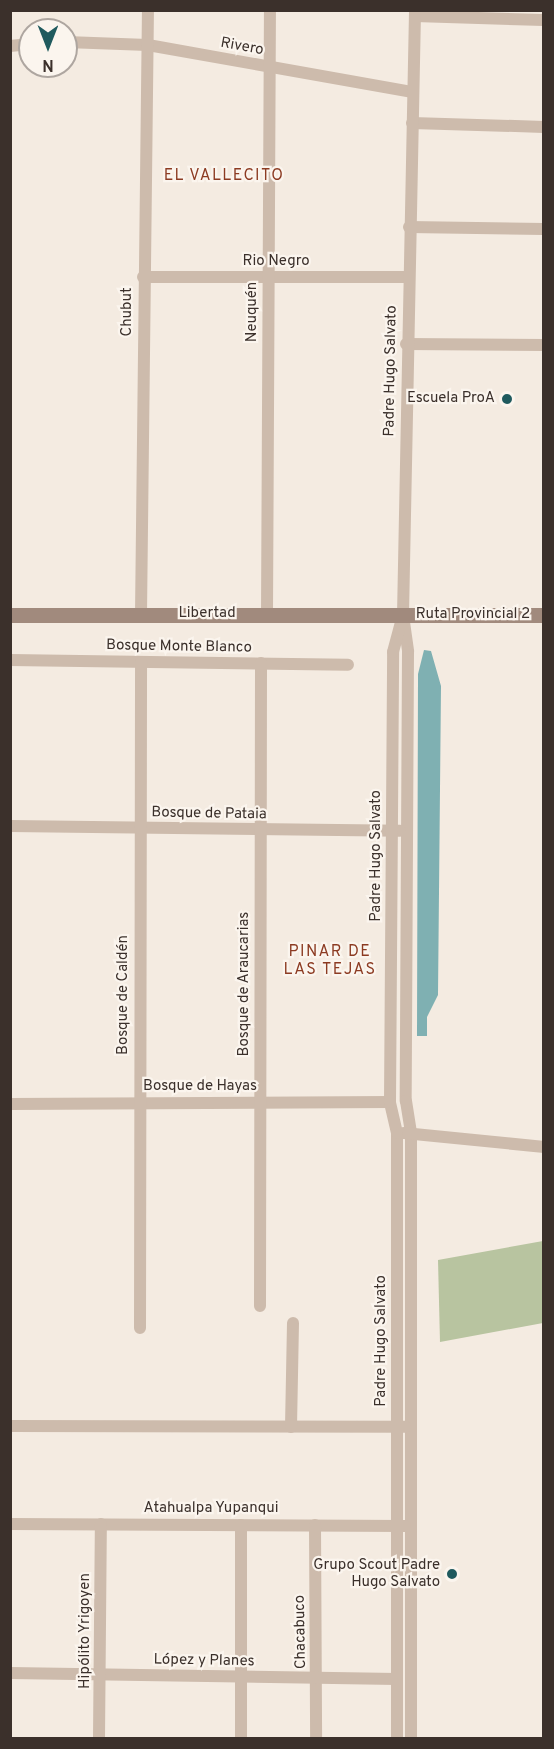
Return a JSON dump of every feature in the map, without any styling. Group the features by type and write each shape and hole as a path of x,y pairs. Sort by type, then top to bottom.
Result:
{"main road":[{"name":"Libertad","path":"10,615 403,615"},
{"name":"Ruta Provincial 2","path":"403,615 543,615"}],"street":[{"name":"Chubut","path":"141,614 143,277 148,10"},
{"name":"Neuquén","path":"267,614 270,10"},
{"path":"415,13 543,20"},
{"name":"Padre Hugo Salvato","path":"411,1738 411,1134 406,1101 408,652 403,615 406,344 415,13"},
{"name":"Rivero","path":"78,42 148,45 413,92"},
{"path":"412,123 543,127"},
{"path":"409,227 543,229"},
{"name":"Rio Negro","path":"143,277 408,277"},
{"path":"406,344 543,345"},
{"name":"Padre Hugo Salvato","path":"397,1738 397,1133 390,1102 393,652 403,615"},
{"name":"Bosque Monte Blanco","path":"10,660 348,665"},
{"name":"Bosque de Caldén","path":"140,1328 138,1102 141,662"},
{"name":"Bosque de Araucarias","path":"260,1306 261,663"},
{"name":"Bosque de Pataia","path":"10,826 407,831"},
{"name":"Bosque de Hayas","path":"10,1104 390,1102"},
{"path":"397,1133 543,1148"},
{"path":"291,1427 292,1323"},
{"path":"10,1425 412,1427"},
{"name":"Atahualpa Yupanqui","path":"10,1524 411,1526"},
{"name":"Hipólito Yrigoyen","path":"99,1738 101,1524"},
{"path":"241,1525 241,1738"},
{"name":"Chacabuco","path":"315,1525 316,1738"},
{"name":"López y Planes","path":"10,1673 397,1679"}],"green space":[{"path":"543,1241 543,1323 440,1342 438,1260"}],"water":[{"path":"424,650 431,651 441,686 438,995 427,1017 427,1036 417,1036 418,674"}],"place":[{"name":"Escuela ProA","path":"507,399"},
{"name":"Grupo Scout Padre Hugo Salvato","path":"452,1574"}],"district":[{"name":"EL VALLECITO","path":"224,176"},
{"name":"PINAR DE LAS TEJAS","path":"330,961"}]}
